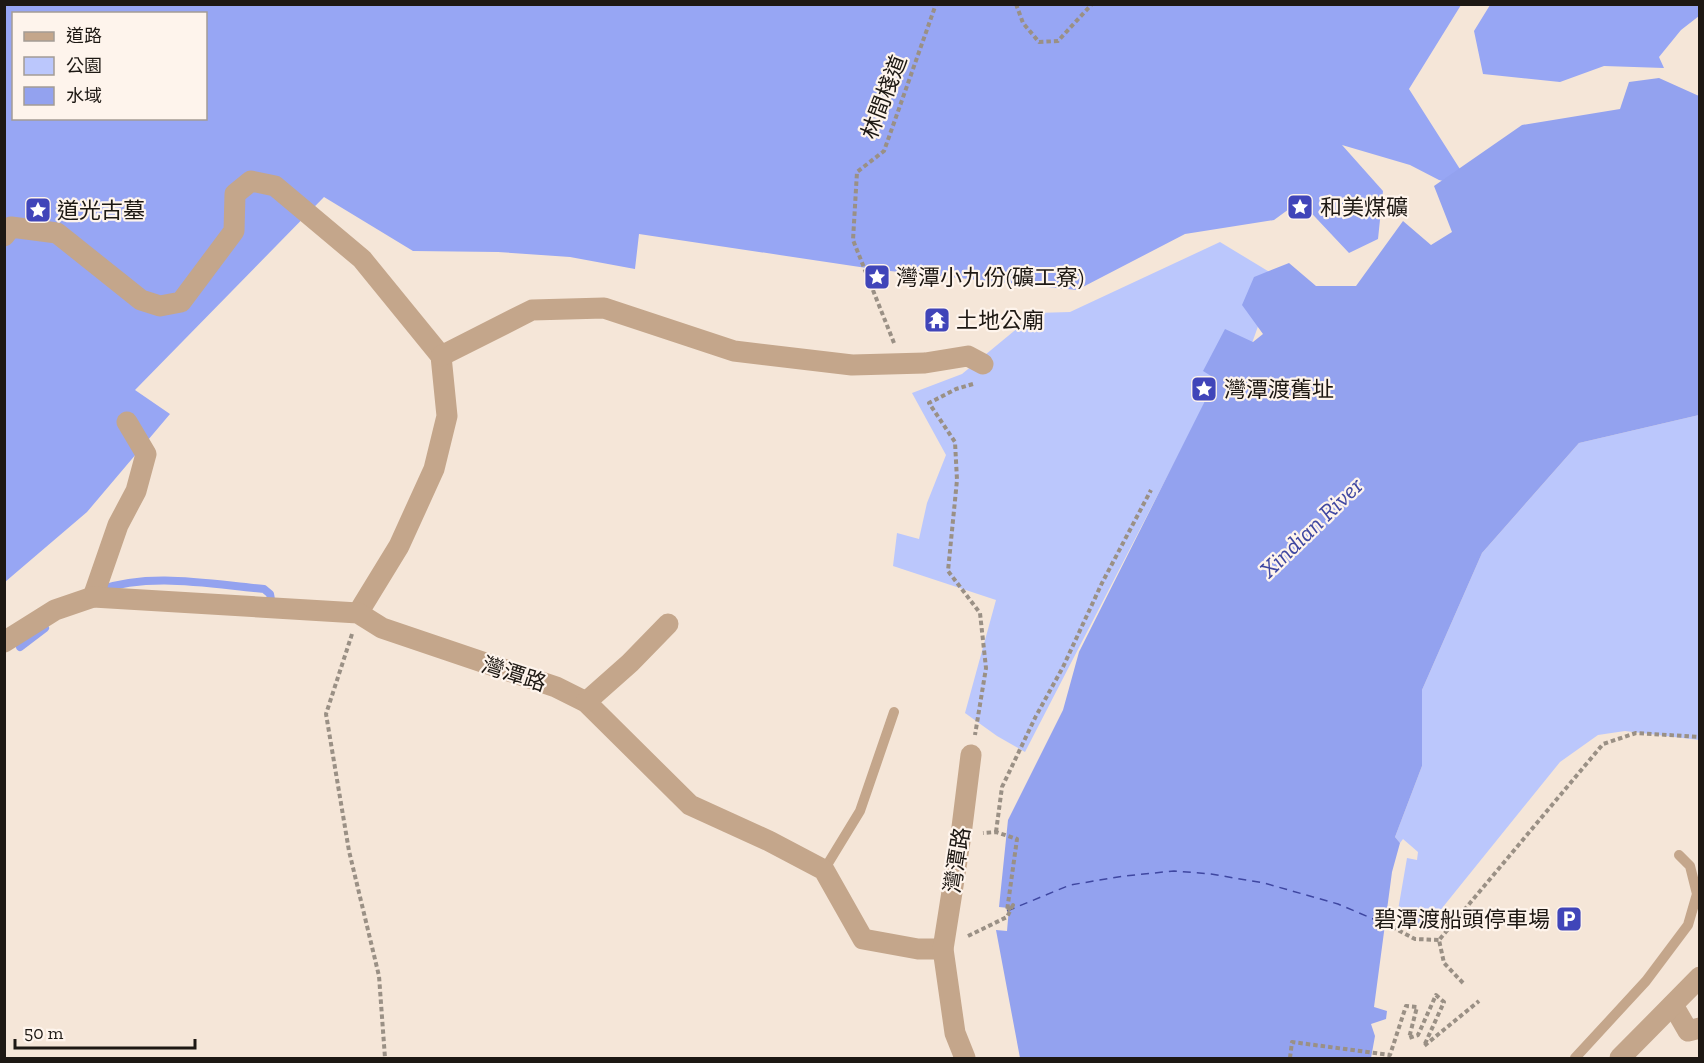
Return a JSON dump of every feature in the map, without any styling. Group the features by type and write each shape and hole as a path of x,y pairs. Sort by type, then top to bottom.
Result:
{"street":[{"path":"4,236 11,226 57,233 141,300 160,306 181,302 234,231 235,194 251,182 274,186 362,259 441,356 447,416 434,469 399,546 358,613"},
{"path":"441,356 532,310 604,308 734,351 852,365 925,363 968,356 983,364"},
{"path":"93,597 118,525 136,491 146,454 127,422"},
{"name":"灣潭路","path":"4,642 55,610 93,597 358,613 382,628 556,687 586,702 690,806 769,841 824,870"},
{"path":"586,702 630,663 668,624"},
{"name":"灣潭路","path":"964,1059 955,1033 943,949 971,755"},
{"path":"824,870 863,939 918,949 943,949"},
{"path":"1620,1059 1700,977"},
{"path":"1673,1005 1688,1031 1700,1028"}],"lane":[{"path":"824,870 860,811 894,712"},
{"path":"1575,1059 1646,981 1689,926 1697,894 1690,866 1679,855"}],"path":[{"name":"林間棧道","path":"898,364 893,338 853,240 857,172 884,151 936,4"},
{"path":"1016,4 1023,23 1039,42 1058,41 1092,4"},
{"path":"971,755 986,668 980,613 948,571 957,480 954,442 928,403 956,389 986,381 983,364"},
{"path":"996,832 1002,787 1036,716 1063,667 1102,583 1151,490"},
{"path":"358,613 326,714 349,851 379,976 386,1059"},
{"path":"1439,940 1603,744 1636,733 1700,737"},
{"path":"943,949 1007,917 1013,905 1007,911 1017,839 996,832 961,835"},
{"path":"1392,927 1416,939 1439,940"},
{"path":"1439,940 1444,963 1463,983"},
{"path":"1290,1059 1292,1042 1390,1056 1406,1006 1417,1007 1409,1038 1418,1035 1436,995 1444,1002 1424,1046 1479,1001"}],"green space":[{"path":"1220,242 1276,276 1237,385 1199,415 1025,752 997,736 965,713 996,600 893,566 897,533 919,539 927,503 946,455 912,393 962,374 1036,313 1070,312"},
{"path":"1699,415 1699,740 1625,731 1598,735 1560,762 1426,928 1397,916 1407,858 1417,860 1418,852 1403,839 1400,843 1395,837 1422,766 1422,690 1482,553 1579,443"}],"shaded area":[{"path":"5,5 1461,5 1409,89 1472,188 1439,180 1410,165 1342,145 1383,191 1378,239 1349,253 1300,201 1274,220 1185,234 1077,290 880,270 639,234 635,269 570,257 498,252 413,251 324,197 135,390 170,414 87,512 5,582"},
{"path":"1490,5 1699,5 1699,16 1681,30 1659,57 1664,68 1604,66 1560,82 1483,74 1474,31"}],"water":[{"name":"Xindian River","path":"1659,78 1699,96 1699,415 1579,443 1482,553 1422,690 1422,766 1395,837 1400,843 1392,872 1374,1007 1387,1011 1386,1019 1371,1024 1375,1036 1371,1058 1020,1058 996,930 1007,931 1009,908 999,907 1008,820 1063,710 1079,652 1216,379 1203,371 1225,329 1253,342 1263,334 1242,305 1254,277 1289,263 1316,286 1356,286 1403,221 1431,245 1452,232 1434,186 1522,125 1620,109 1629,82"}],"waterway":[{"path":"99,590 160,580 201,582 264,589 270,594 272,605"},
{"path":"20,647 45,628"}],"ferry route":[{"path":"1007,911 1070,885 1174,871 1211,874 1264,883 1338,904 1392,927"}],"place":[{"name":"和美煤礦","path":"1300,207"},
{"name":"道光古墓","path":"38,210"},
{"name":"灣潭小九份(礦工寮)","path":"877,277"},
{"name":"土地公廟","path":"937,320"},
{"name":"灣潭渡舊址","path":"1204,389"},
{"name":"碧潭渡船頭停車場","path":"1569,919"}]}
